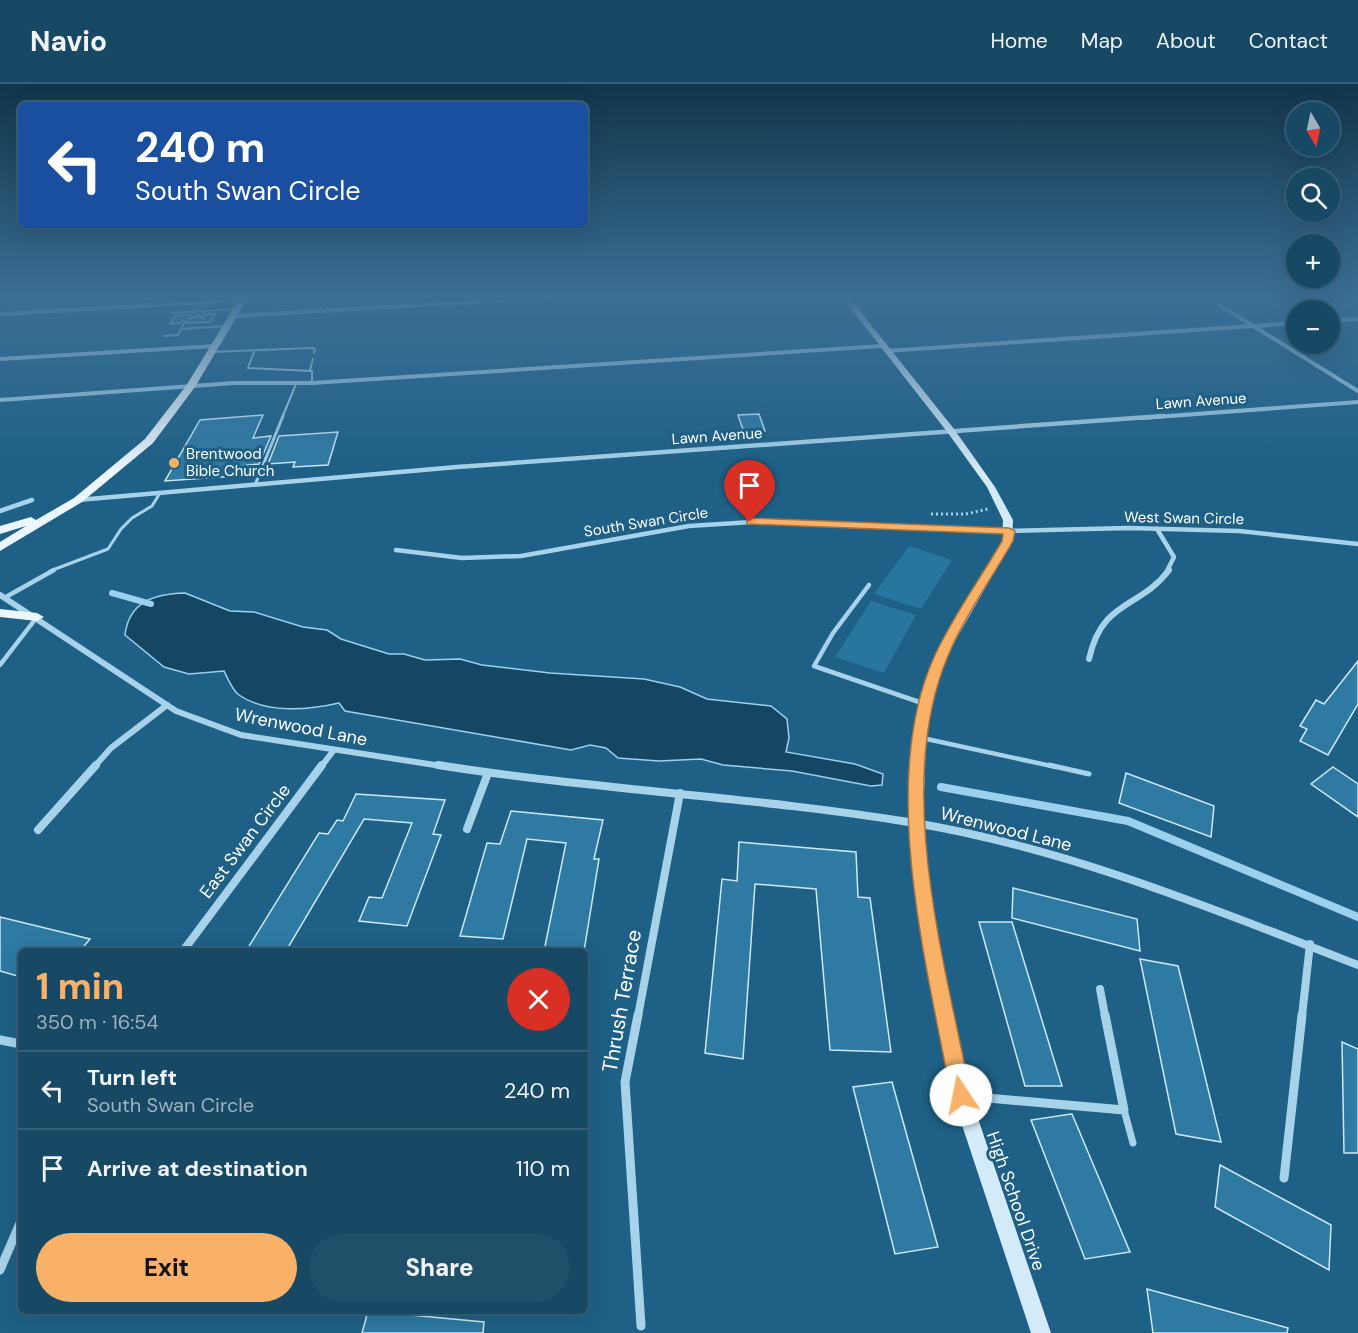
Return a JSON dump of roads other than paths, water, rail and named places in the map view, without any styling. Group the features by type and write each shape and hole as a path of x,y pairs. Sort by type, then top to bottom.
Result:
{"main road":[{"path":"0,546 78,500 148,441 190,387 210,354"},
{"path":"0,530 54,514"},
{"path":"0,613 37,617"}],"street":[{"path":"0,359 100,354"},
{"path":"0,400 234,384 296,384 795,354"},
{"path":"888,354 951,431 991,487 1008,520 1009,531"},
{"path":"1299,354 1358,391"},
{"name":"Lawn Avenue","path":"78,500 951,431 1358,402"},
{"path":"0,511 32,500"},
{"name":"South Swan Circle","path":"396,550 462,558 521,556 688,526 770,521 1009,531"},
{"path":"1089,659 1099,629 1109,616 1128,600 1150,588 1172,569 1174,557 1157,529"},
{"name":"West Swan Circle","path":"1009,531 1157,529 1239,531 1358,544"},
{"name":"High School Drive","path":"1009,531 1007,541 941,656 925,704 920,738 916,822 921,887 961,1095 1041,1333"},
{"name":"Wrenwood Lane","path":"2,597 37,617 176,711 241,735 333,751 488,772 916,822 1030,849 1149,883 1310,944 1358,965"},
{"path":"38,830 111,748 167,705"},
{"name":"East Swan Circle","path":"185,948 333,751"},
{"path":"467,829 488,772"},
{"name":"Thrush Terrace","path":"641,1326 625,1082 680,793"},
{"path":"1284,1178 1310,944"},
{"path":"961,1095 1124,1110 1100,989"},
{"path":"0,1040 18,1043"},
{"path":"0,1270 18,1228"}],"lane":[{"path":"253,354 248,368 310,370 314,374 312,383"},
{"path":"310,370 313,358"},
{"path":"255,485 296,384"},
{"path":"2,597 48,572 108,549 126,524 152,506 160,493"},
{"path":"868,585 833,633 813,666 925,704"},
{"path":"0,665 37,617"},
{"path":"920,738 1089,774"},
{"path":"1124,1110 1133,1143"}],"waterway":[{"path":"112,593 151,604"},
{"path":"941,787 1128,821 1358,917"}],"place":[{"name":"Brentwood Bible Church","path":"174,463"}]}
